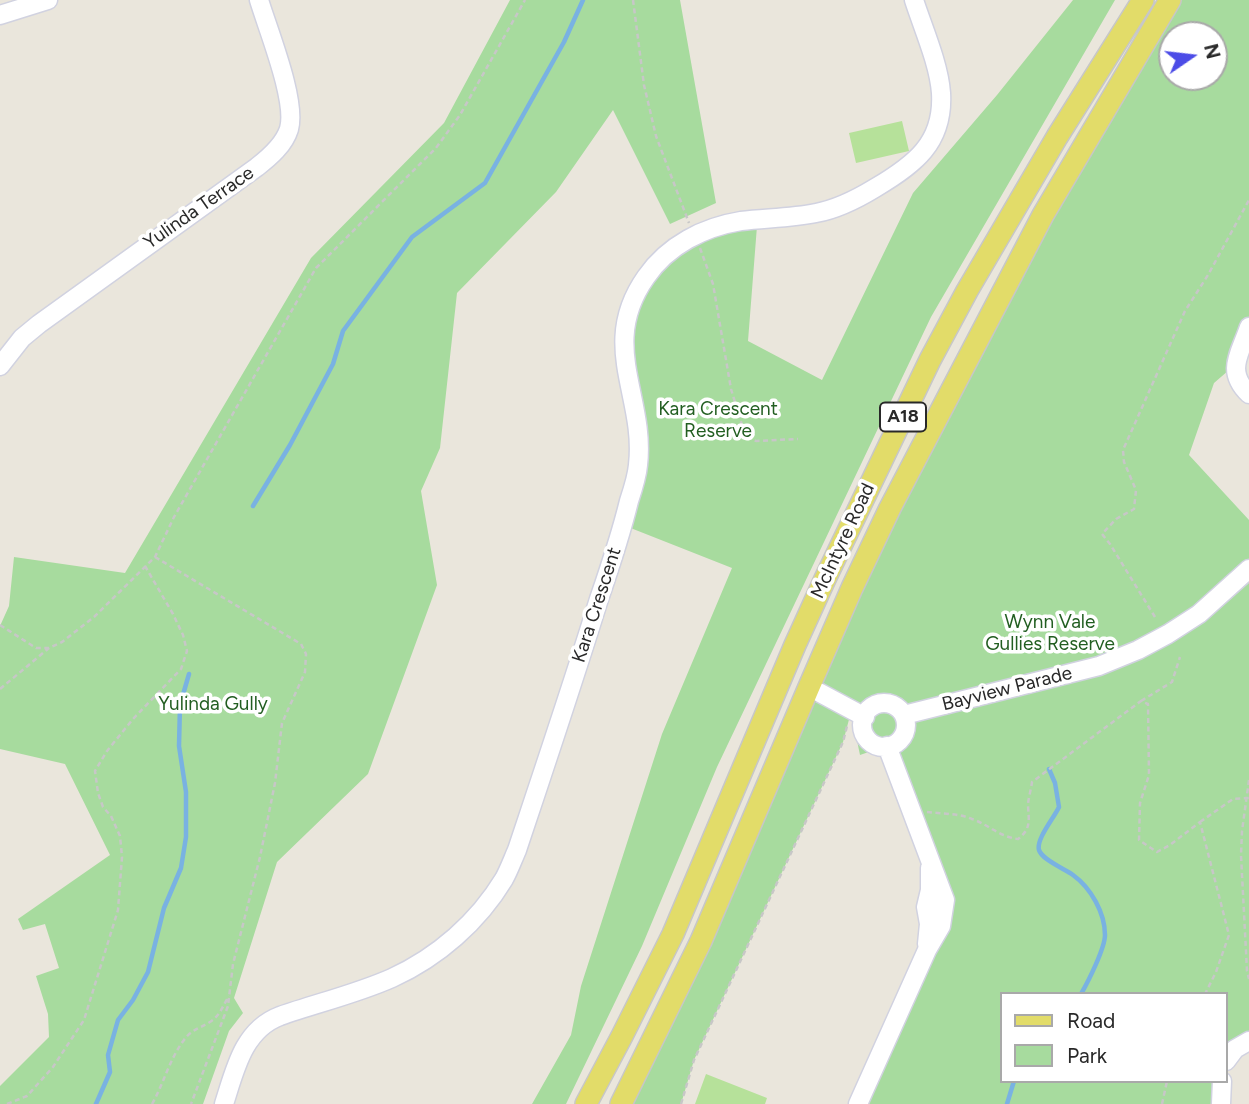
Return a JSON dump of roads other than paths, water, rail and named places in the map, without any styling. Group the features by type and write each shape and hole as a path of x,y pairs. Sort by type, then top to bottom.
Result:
{"main road":[{"name":"McIntyre Road","path":"586,1104 673,934 795,645 857,511 943,337 1057,137 1143,0"},
{"name":"McIntyre Road","path":"621,1104 701,941 852,588 890,509 1037,228 1170,0"},
{"path":"769,706 809,687 795,645"}],"street":[{"path":"0,15 48,0"},
{"name":"Yulinda Terrace","path":"0,366 17,344 39,324 277,150 289,130 290,107 259,0"},
{"name":"Kara Crescent","path":"224,1104 239,1058 248,1041 261,1026 279,1016 382,982 417,965 472,921 505,878 517,850 575,675 637,474 638,433 625,363 625,334 632,303 647,276 668,253 694,236 740,221 819,213 847,203 884,183 916,161 932,139 941,107 940,83 914,0"},
{"path":"1249,327 1236,364 1236,376 1240,386 1249,394"},
{"name":"Bayview Parade","path":"904,715 1099,666 1138,650 1199,614 1249,569"},
{"path":"809,687 858,714 866,736 873,744 892,745 899,741 905,731 904,715 891,704 881,703 858,714"},
{"path":"858,1104 927,950 941,926 945,900 887,746"},
{"path":"1228,1058 1235,1049 1249,1041"},
{"path":"1221,1104 1222,1083"}],"waterway":[{"path":"253,506 290,445 333,364 343,331 412,237 485,183 564,42 583,0"},
{"path":"96,1104 110,1072 108,1055 118,1020 133,1000 148,972 164,908 181,868 186,837 186,792 179,746 180,705 189,674"},
{"path":"1049,769 1055,783 1059,807 1043,834 1039,850 1044,857 1073,875 1086,887 1103,918 1105,935 1102,948 1082,992"},
{"path":"1007,1104 1013,1083"}],"park label":[{"name":"Kara Crescent Reserve","path":"718,420"},
{"name":"Wynn Vale Gullies Reserve","path":"1050,633"},
{"name":"Yulinda Gully","path":"213,704"}]}
